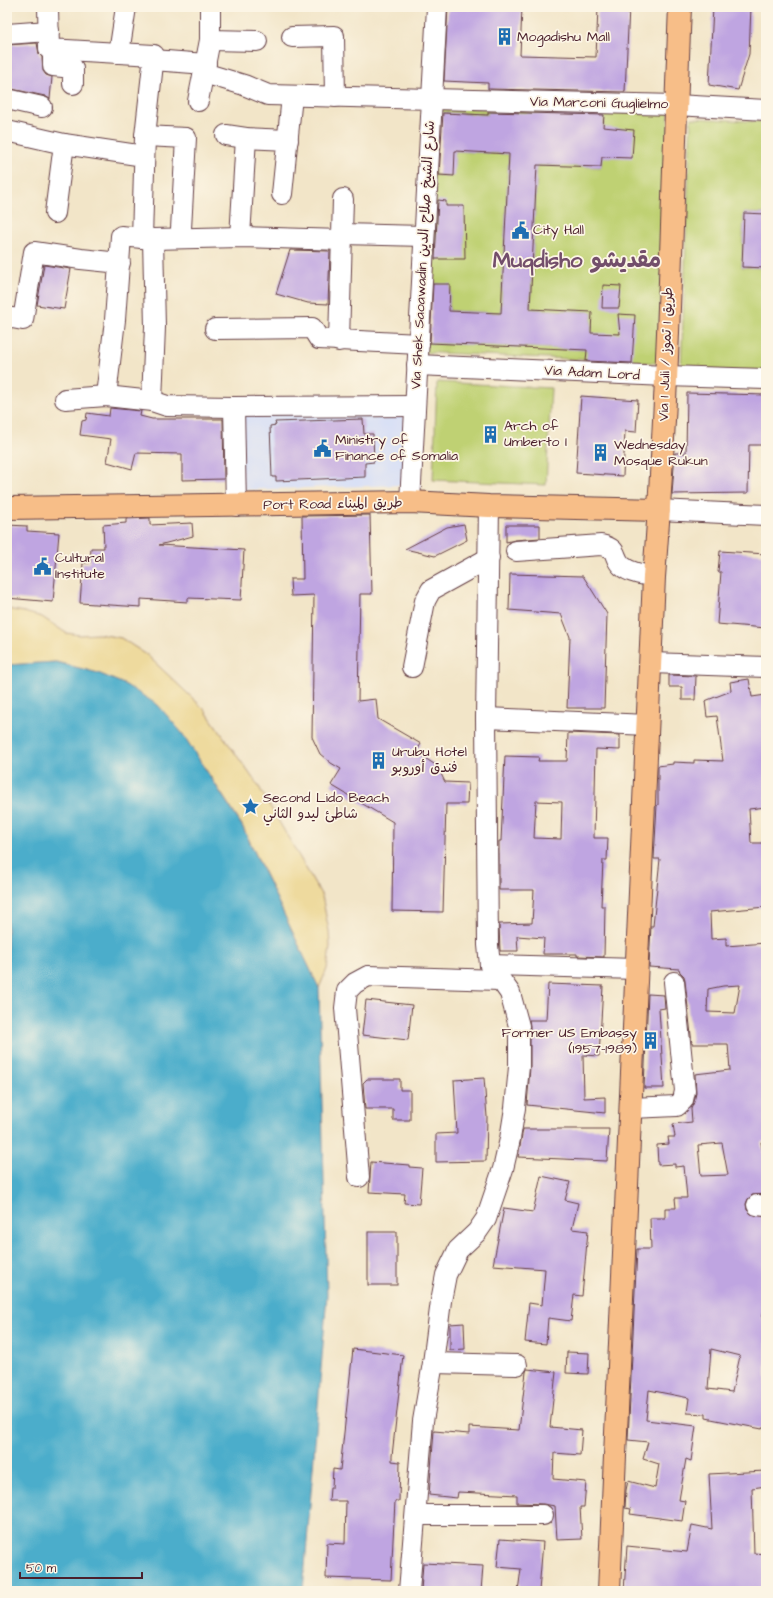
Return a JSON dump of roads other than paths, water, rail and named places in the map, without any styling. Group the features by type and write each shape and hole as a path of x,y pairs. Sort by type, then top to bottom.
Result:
{"main road":[{"name":"Via 1 Juli / طريق 1 تموز","path":"609,1591 654,577 666,376 680,7"},
{"name":"Port Road طريق الميناء","path":"7,508 236,506 410,502 489,506 659,510"}],"street":[{"path":"48,7 53,66 73,68 73,84"},
{"path":"7,34 51,40 119,53 126,7"},
{"path":"198,101 210,40 210,7"},
{"name":"Via Shek Saoawadin شارع الشيخ صلاح الدين","path":"410,502 437,7"},
{"path":"292,37 334,36 335,97"},
{"path":"210,40 257,41"},
{"name":"Via Marconi Guglielmo","path":"119,53 154,55 153,60 205,69 268,95 676,105 766,110"},
{"path":"152,401 155,327 148,238 144,156 153,60"},
{"path":"282,194 292,96"},
{"path":"7,99 42,107"},
{"path":"7,131 64,144 144,156"},
{"path":"226,135 246,138 288,140"},
{"path":"145,136 186,138 181,229"},
{"path":"240,237 246,138"},
{"path":"55,213 64,144"},
{"path":"339,341 343,199"},
{"path":"106,396 115,320 122,236 148,238 424,236"},
{"path":"7,317 23,320 34,252 120,263"},
{"path":"215,329 312,328 319,339 419,344"},
{"name":"Via Adam Lord","path":"417,365 766,380"},
{"path":"65,399 106,396 152,401 167,406 415,406"},
{"path":"234,407 236,506"},
{"path":"409,1591 423,1421 446,1275 458,1250 477,1232 486,1219 503,1169 510,1139 519,1067 519,1026 510,993 495,972 487,868 486,718 489,506"},
{"path":"659,510 766,515"},
{"path":"516,550 601,545 608,547 614,552 620,565 629,571 654,577"},
{"path":"412,667 425,601 431,590 489,558"},
{"path":"650,663 766,668"},
{"path":"486,718 648,725"},
{"path":"359,1177 345,1008 347,991 355,983 368,976 637,969"},
{"path":"631,1108 677,1106 683,1100 685,1091 674,982"},
{"path":"433,1363 517,1365"},
{"path":"416,1515 543,1515"}],"water":[{"path":"56,662 98,673 126,685 158,705 182,733 242,826 319,988 327,1295 303,1591 7,1591 7,665"}],"place":[{"name":"Mogadishu Mall","path":"504,37"},
{"name":"City Hall","path":"520,230"},
{"name":"Arch of Umberto I","path":"491,434"},
{"name":"Ministry of Finance of Somalia","path":"322,448"},
{"name":"Wednesday Mosque Rukun","path":"601,453"},
{"name":"Cultural Institute","path":"42,566"},
{"name":"Urubu Hotel فندق أوروبو","path":"379,760"},
{"name":"Second Lido Beach شاطئ ليدو الثاني","path":"250,806"},
{"name":"Former US Embassy (1957-1989)","path":"650,1041"}],"district":[{"name":"Muqdisho مقديشو","path":"577,260"}]}
